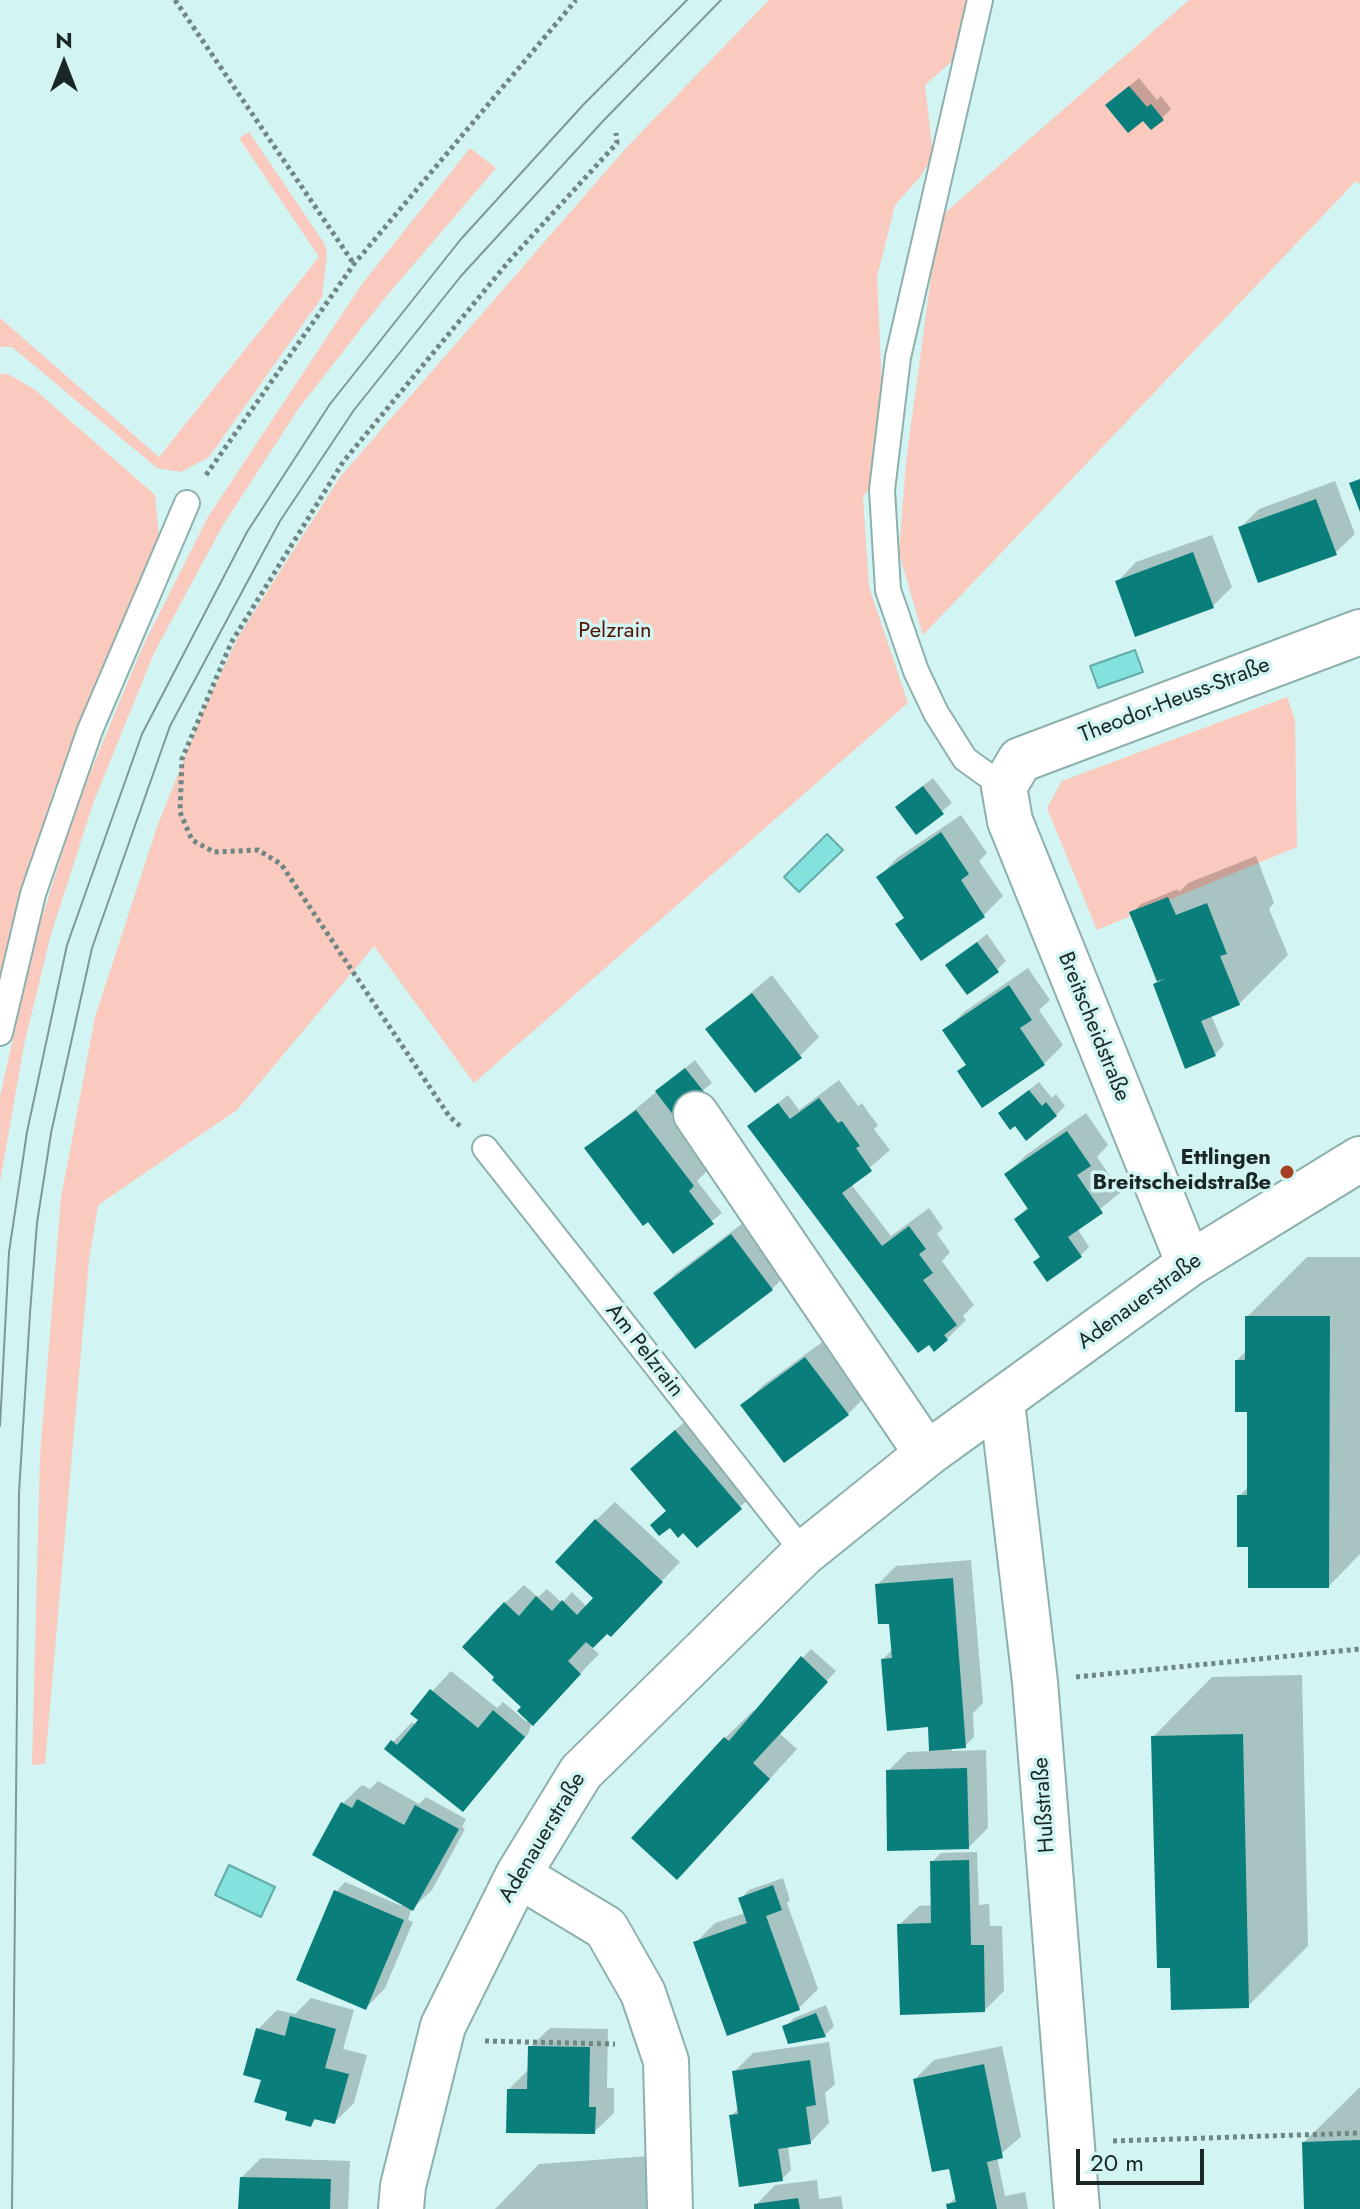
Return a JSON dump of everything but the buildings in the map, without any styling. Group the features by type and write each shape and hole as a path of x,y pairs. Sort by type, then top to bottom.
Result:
{"street":[{"name":"Theodor-Heuss-Straße","path":"1004,787 1020,760 1359,636"},
{"name":"Breitscheidstraße","path":"1004,787 1010,821 1189,1264"},
{"path":"696,1114 927,1454"},
{"name":"Adenauerstraße","path":"401,2209 403,2186 443,2026 518,1875 581,1772 804,1553 927,1454 1189,1264 1360,1159"},
{"name":"Hußstraße","path":"1002,1402 1035,1682 1077,2209"},
{"path":"518,1875 606,1928 643,1993 664,2045 670,2209"}],"lane":[{"path":"980,0 898,357 882,490 888,590 916,671 936,713 965,759 1004,787"},
{"path":"0,1033 33,894 74,775 187,503"},
{"name":"Am Pelzrain","path":"485,1148 804,1553"}],"path":[{"path":"175,0 321,221 354,264"},
{"path":"187,503 354,264 576,0"},
{"path":"485,1148 449,1116 281,864 258,850 214,852 192,840 180,812 178,791 182,759 203,703 231,643 343,462 509,261 617,143 616,133"},
{"path":"1035,1682 1360,1649"},
{"path":"483,2041 664,2045"},
{"path":"1070,2142 1360,2133"}],"green space":[{"name":"Pelzrain","path":"769,0 975,0 965,50 925,85 933,155 921,176 895,205 877,277 882,387 875,483 863,496 869,587 908,703 474,1083 374,946 237,1110 98,1205 89,1260 45,1764 32,1765 40,1456 61,1198 95,1017 157,827 201,716 237,639 340,477 627,147"},
{"path":"1189,0 1360,0 1360,184 1356,181 923,635 899,553 906,462 939,218"},
{"path":"249,132 324,243 327,253 322,297 209,457 181,472 157,468 12,347 0,347 0,318 159,457 319,257 239,138"},
{"path":"470,148 496,168 384,299 299,408 223,525 154,653 94,801 51,934 24,1045 0,1182 0,1096 38,930 80,797 142,648 208,517 362,284"},
{"path":"0,374 8,374 34,389 155,495 159,536 147,573 53,792 0,984"},
{"path":"1287,697 1295,720 1297,847 1097,930 1047,808 1062,781"}],"water":[{"path":"1135,650 1143,672 1098,688 1090,666"},
{"path":"827,834 843,850 799,892 784,877"},
{"path":"229,1865 275,1887 261,1917 215,1895"}],"tram line":[{"path":"0,1426 9,1252 27,1132 67,945 142,734 247,532 330,404 461,239 584,104 687,0"},
{"path":"12,2209 19,1493 30,1313 37,1223 51,1133 92,948 170,726 280,521 354,410 461,276 604,120 721,0"}],"place":[{"name":"Ettlingen Breitscheidstraße","path":"1287,1172"}]}
